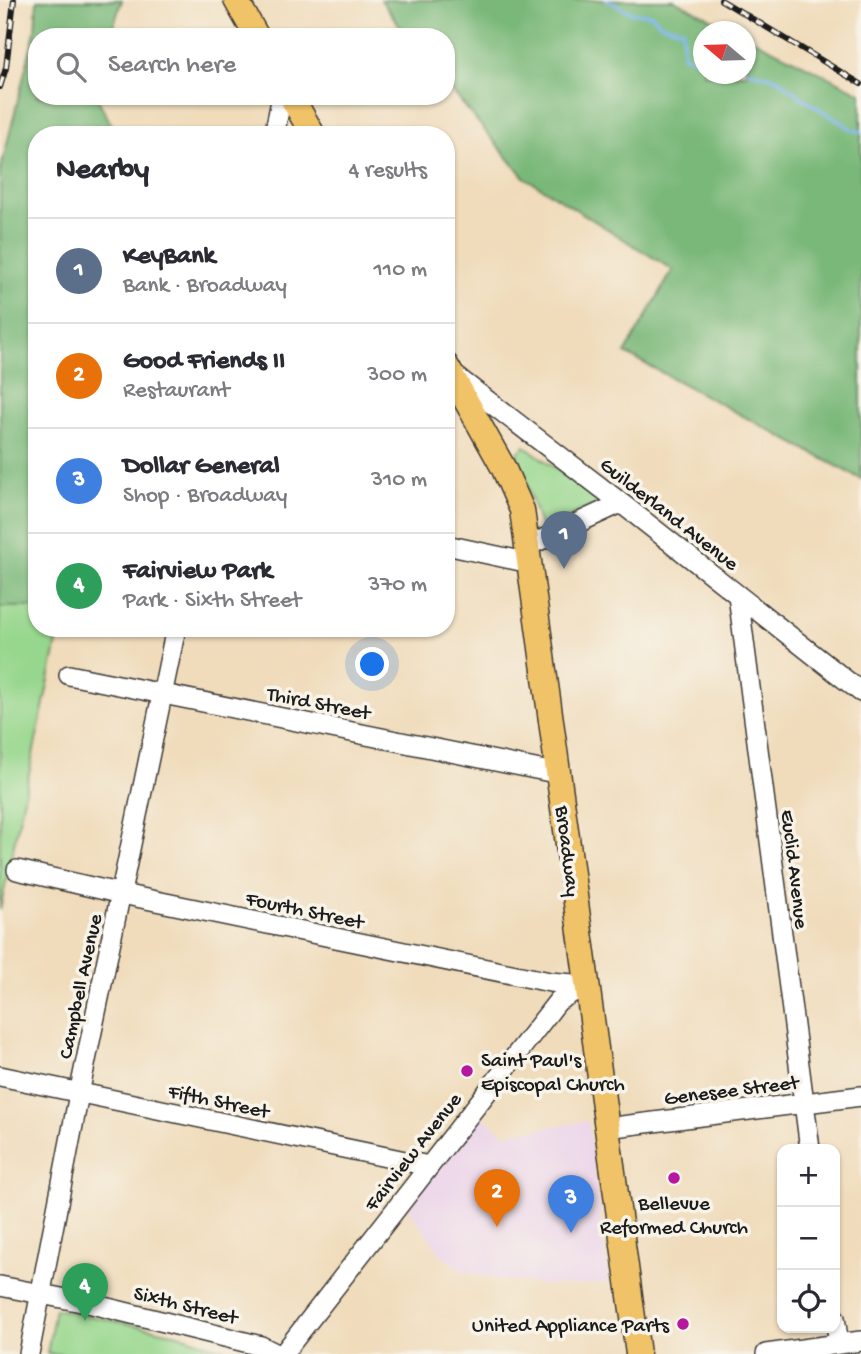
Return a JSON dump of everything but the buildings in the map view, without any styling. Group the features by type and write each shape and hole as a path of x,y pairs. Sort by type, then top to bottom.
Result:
{"main road":[{"path":"236,0 252,28"},
{"path":"296,105 308,126"},
{"name":"Broadway","path":"455,382 513,487 522,510 560,774 585,985 638,1354"}],"street":[{"path":"276,126 280,105"},
{"name":"Guilderland Avenue","path":"455,374 861,692"},
{"path":"455,546 529,554 621,503"},
{"name":"Euclid Avenue","path":"738,595 809,1144"},
{"name":"Campbell Avenue","path":"29,1354 79,1094 174,637"},
{"name":"Third Street","path":"69,675 560,774"},
{"name":"Fourth Street","path":"17,870 550,982 585,985"},
{"name":"Fairview Avenue","path":"283,1354 558,1000 585,985"},
{"name":"Fifth Street","path":"0,1076 429,1166"},
{"name":"Genesee Street","path":"606,1128 861,1096"},
{"name":"Sixth Street","path":"0,1286 92,1304 261,1346 277,1354"},
{"path":"837,1333 839,1344"},
{"path":"766,1354 861,1341"}],"shaded area":[{"path":"480,1115 504,1134 588,1121 609,1282 551,1285 501,1280 463,1271 442,1256 408,1208"}],"green space":[{"path":"37,0 122,0 113,28 35,28"},
{"path":"381,0 674,0 716,21 693,21 693,84 756,84 756,41 861,93 861,479 625,353 673,270 524,177 455,95 455,28 401,28"},
{"path":"28,59 28,105 101,105 112,126 28,126 28,607 0,607 0,172"},
{"path":"28,291 28,637 58,637 0,910 0,380"},
{"path":"525,446 601,502 541,529 517,453"},
{"path":"55,1309 178,1334 237,1354 47,1354"}],"waterway":[{"path":"607,0 630,12 652,15 661,24 683,30 683,55 693,58"},
{"path":"756,73 778,79 802,98 853,130 861,132"}],"railway":[{"path":"0,87 6,68 14,0"},
{"path":"721,0 861,84"}],"place":[{"name":"KeyBank","path":"564,569"},
{"name":"Saint Paul's Episcopal Church","path":"467,1071"},
{"name":"Bellevue Reformed Church","path":"674,1178"},
{"name":"Good Friends II","path":"497,1227"},
{"name":"Dollar General","path":"571,1233"},
{"name":"Fairview Park","path":"85,1321"},
{"name":"United Appliance Parts","path":"683,1324"}]}
